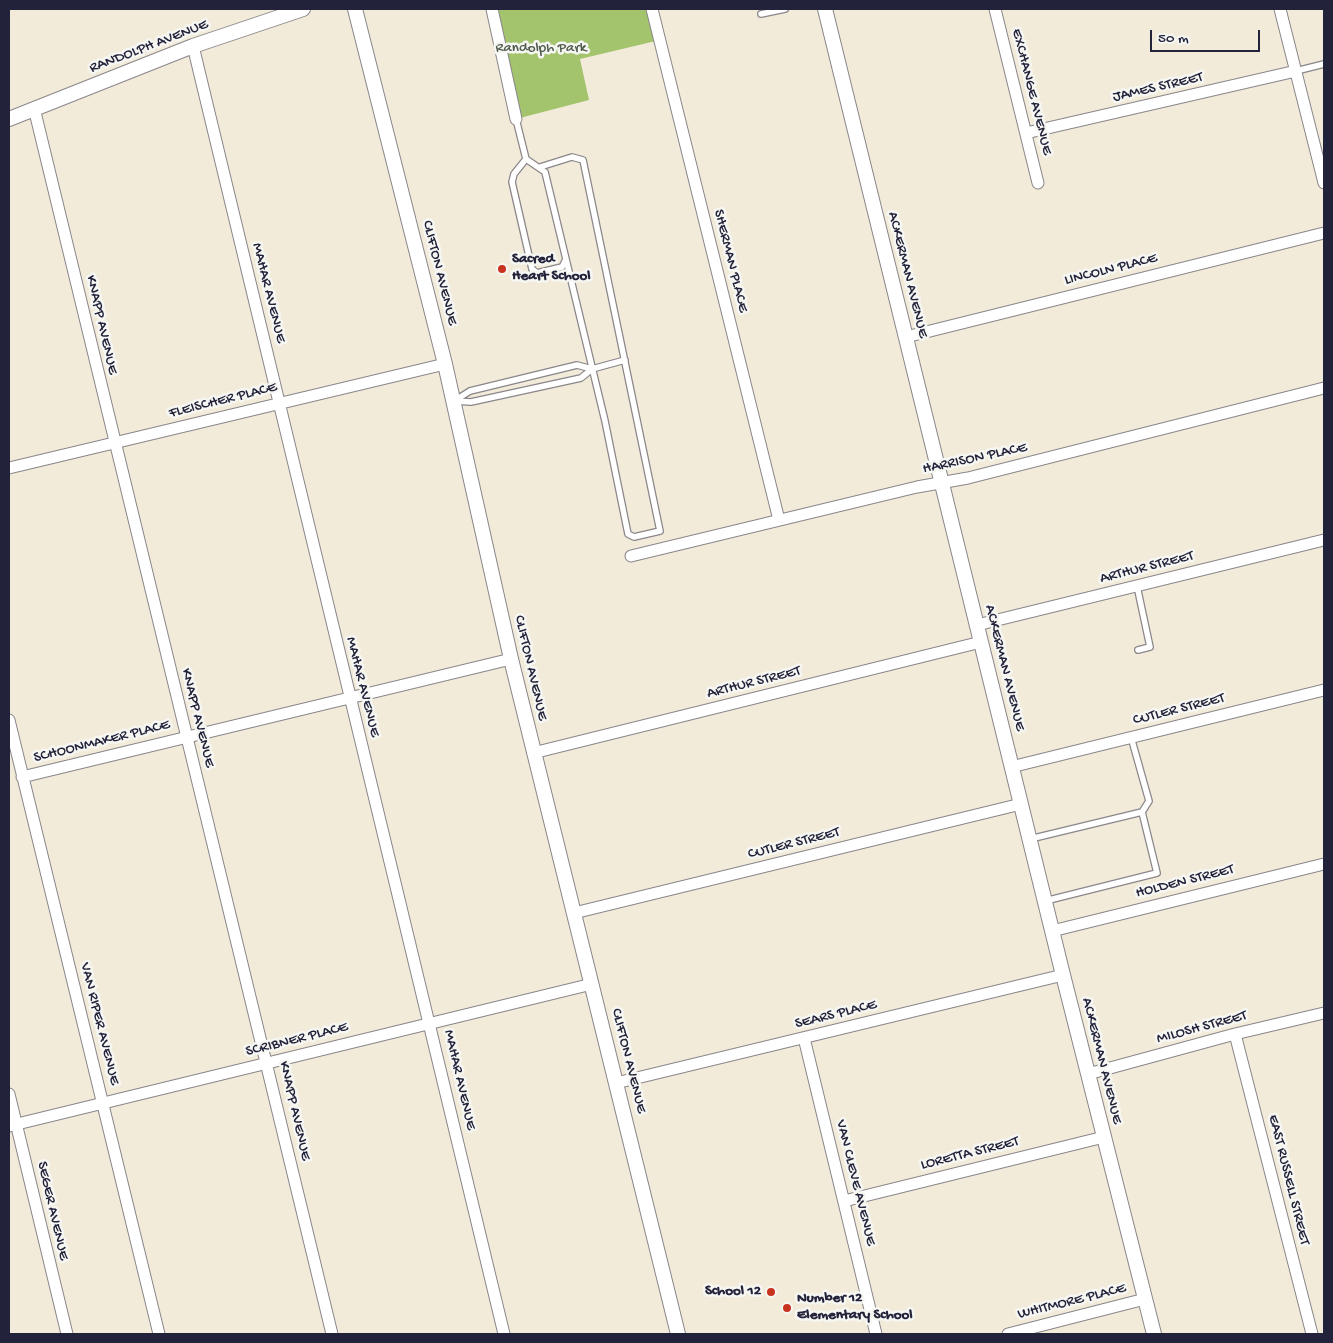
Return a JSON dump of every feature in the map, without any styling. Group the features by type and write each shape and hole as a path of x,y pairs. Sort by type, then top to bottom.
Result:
{"street":[{"name":"RANDOLPH AVENUE","path":"9,119 193,46 303,9"},
{"name":"CLIFTON AVENUE","path":"355,9 445,364 510,659 678,1334"},
{"path":"492,9 516,118"},
{"name":"SHERMAN PLACE","path":"652,9 779,520"},
{"name":"ACKERMAN AVENUE","path":"825,9 1063,976 1154,1334"},
{"name":"EXCHANGE AVENUE","path":"995,9 1038,184"},
{"path":"1280,9 1324,183"},
{"name":"MAHAR AVENUE","path":"193,46 504,1334"},
{"name":"JAMES STREET","path":"1026,133 1296,71"},
{"name":"KNAPP AVENUE","path":"34,108 332,1334"},
{"name":"LINCOLN PLACE","path":"906,337 1324,234"},
{"name":"FLEISCHER PLACE","path":"9,468 445,364"},
{"name":"HARRISON PLACE","path":"631,556 1324,388"},
{"name":"ARTHUR STREET","path":"977,625 1324,540"},
{"name":"ARTHUR STREET","path":"533,753 981,642"},
{"name":"SCHOONMAKER PLACE","path":"22,777 510,659"},
{"name":"CUTLER STREET","path":"1012,767 1324,690"},
{"name":"VAN RIPER AVENUE","path":"9,720 159,1334"},
{"name":"CUTLER STREET","path":"574,913 1021,804"},
{"name":"HOLDEN STREET","path":"1052,931 1324,864"},
{"name":"SEARS PLACE","path":"616,1083 1063,976"},
{"name":"SCRIBNER PLACE","path":"12,1125 592,984"},
{"name":"MILOSH STREET","path":"1088,1074 1235,1034 1324,1013"},
{"name":"EAST RUSSELL STREET","path":"1235,1034 1312,1334"},
{"name":"VAN CLEVE AVENUE","path":"804,1038 876,1334"},
{"name":"SEGER AVENUE","path":"9,1094 12,1125 66,1334"},
{"name":"LORETTA STREET","path":"844,1201 1104,1137"},
{"name":"WHITMORE PLACE","path":"1008,1334 1145,1299"}],"lane":[{"path":"761,14 785,9"},
{"path":"1296,71 1324,64"},
{"path":"516,118 526,159 540,166 545,172 605,421 628,534 634,537 660,530 584,160 572,157 540,166"},
{"path":"526,159 514,174 512,182 532,269 537,273 546,271 562,267 566,261"},
{"path":"454,401 471,402 581,378 592,369 625,360"},
{"path":"454,401 470,391 577,365 592,369"},
{"path":"1137,586 1150,647 1138,650"},
{"path":"1030,839 1142,812 1149,801 1131,737"},
{"path":"1045,901 1157,873 1142,812"}],"green space":[{"name":"Randolph Park","path":"492,9 652,9 660,40 580,59 589,100 516,119"}],"place":[{"name":"Sacred Heart School","path":"502,269"},
{"name":"School 12","path":"771,1292"},
{"name":"Number 12 Elementary School","path":"787,1308"}]}
